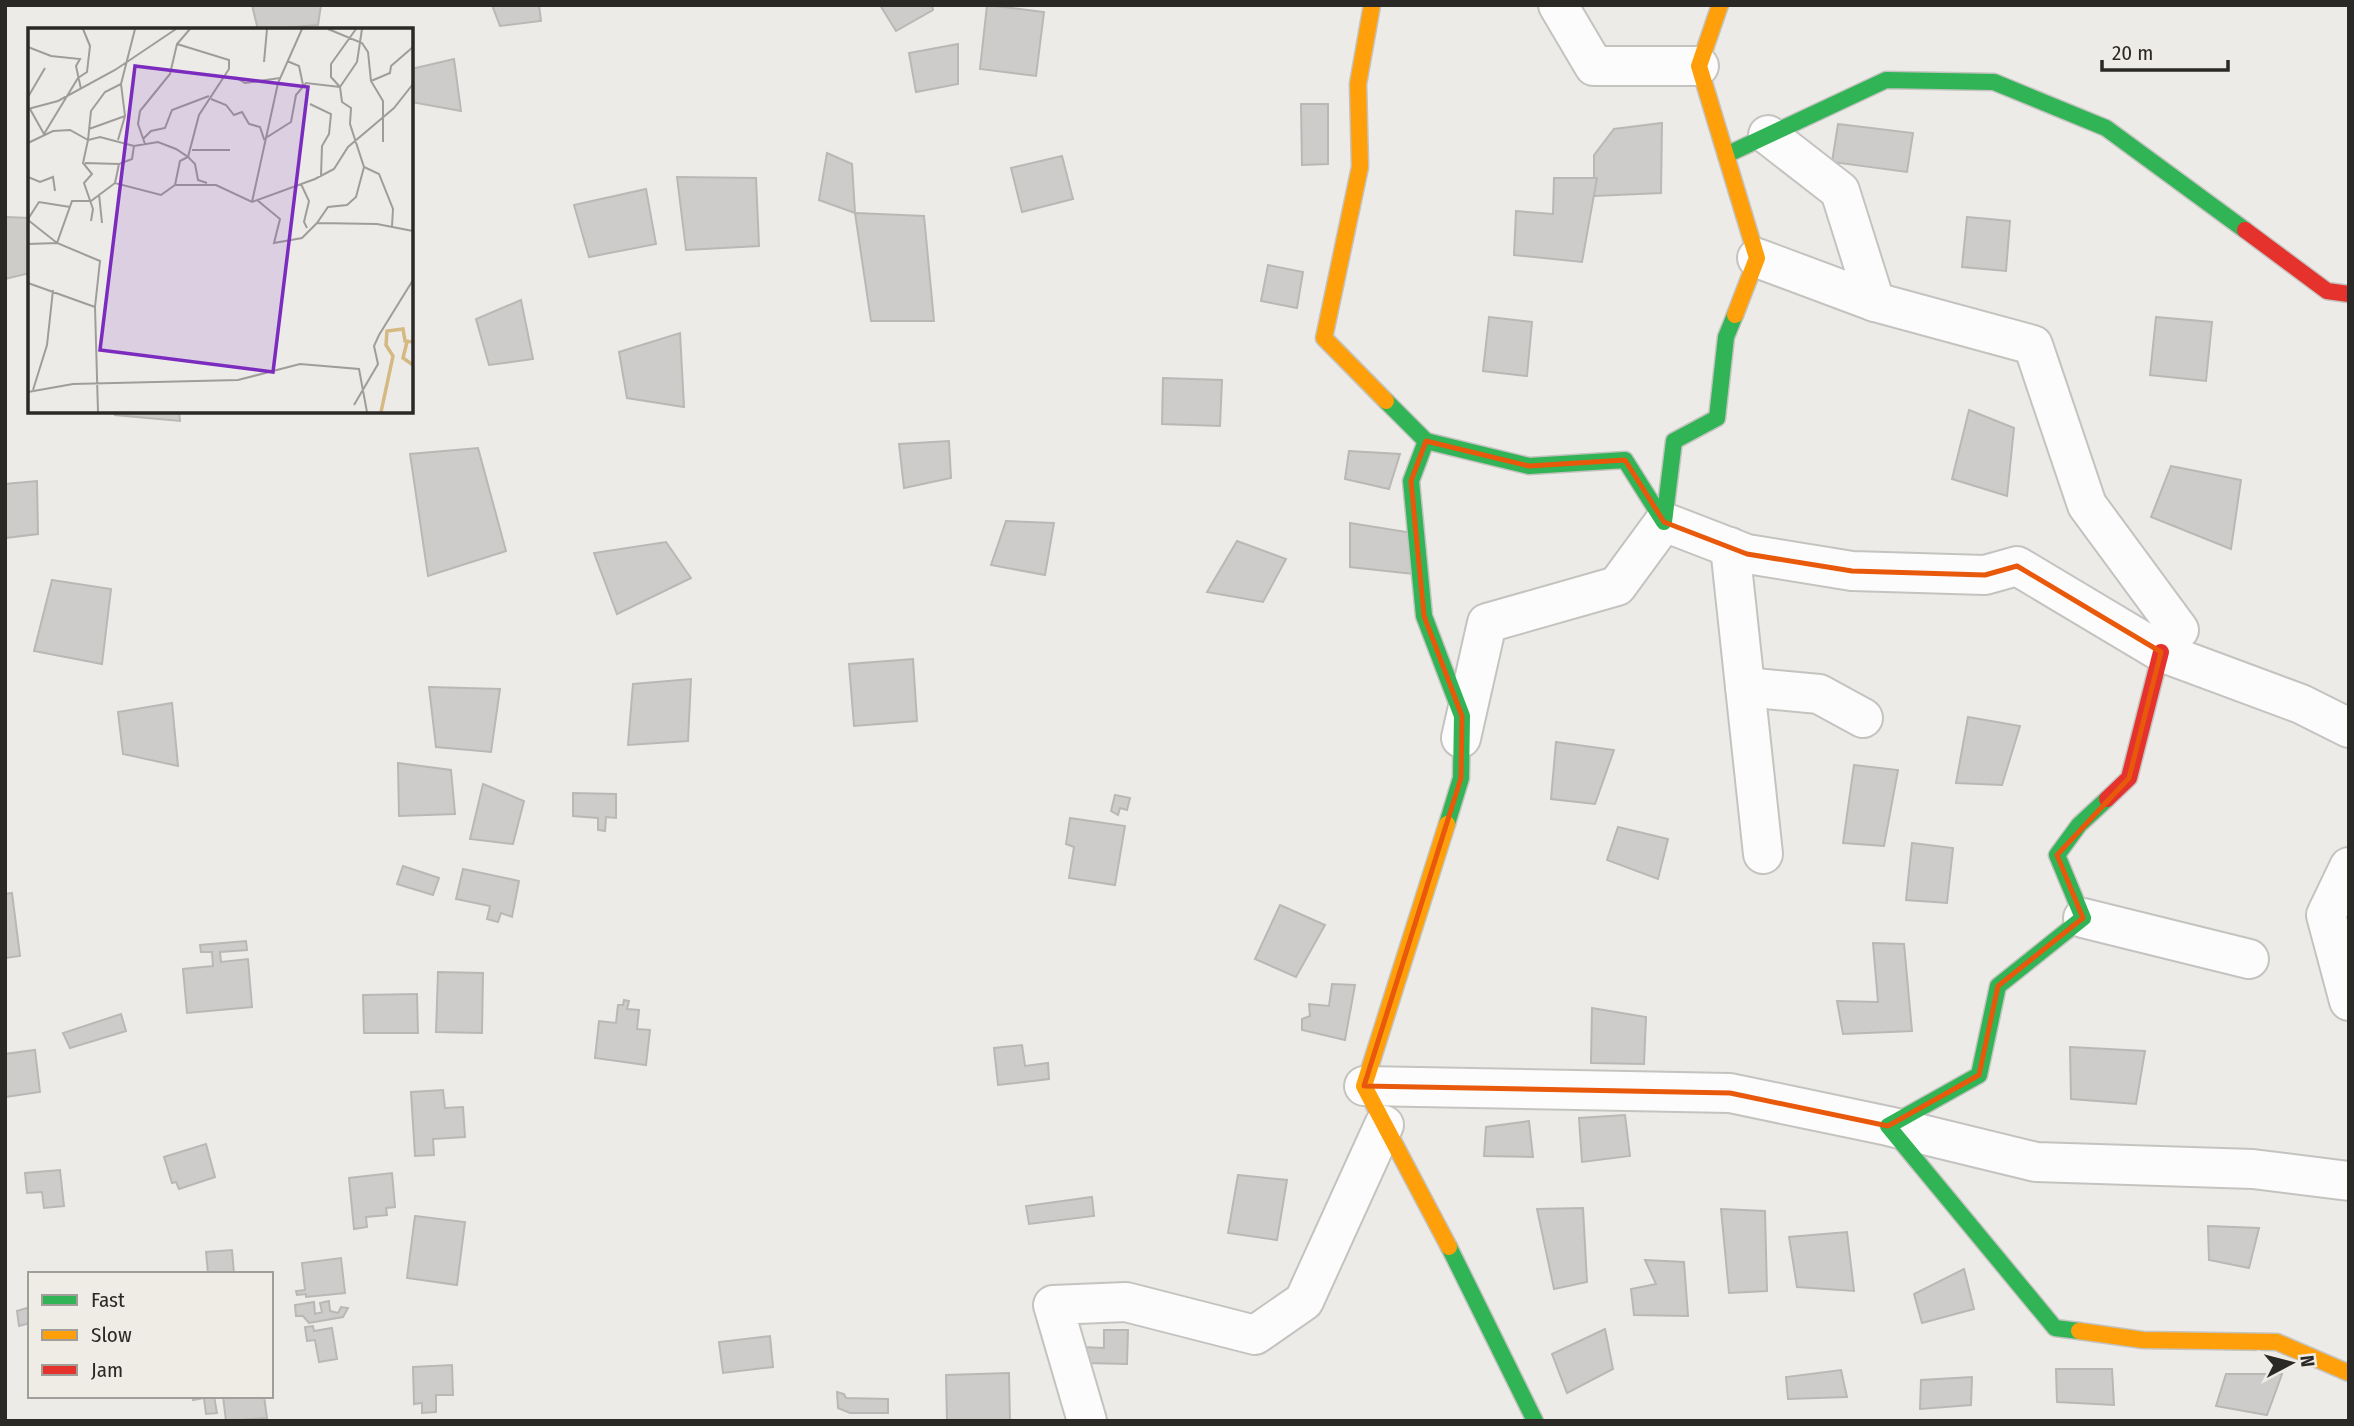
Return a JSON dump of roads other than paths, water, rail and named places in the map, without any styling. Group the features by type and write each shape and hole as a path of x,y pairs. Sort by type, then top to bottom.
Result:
{"street":[{"path":"1372,5 1359,84 1360,167 1324,338 1426,441 1529,466 1625,460 1664,523 1747,554 1852,571 1985,575 2017,566 2349,728"},
{"path":"1558,5 1594,66 1699,66"},
{"path":"1461,737 1487,623 1617,586 1664,523 1674,441 1717,418 1726,337 1757,258 1699,66 1720,5"},
{"path":"1726,155 1886,80 1994,82 2106,128 2327,292 2349,294"},
{"path":"1769,135 1840,191 1875,302"},
{"path":"1757,258 1875,302 2033,345 2087,505 2170,641 2129,778 2079,825 2057,855 2083,918"},
{"path":"1426,441 1411,481 1424,616 1462,716 1461,778 1364,1086 1486,1318 1535,1421"},
{"path":"1730,547 1763,854"},
{"path":"1745,687 1819,694 1863,718"},
{"path":"2349,867 2326,915 2349,1002"},
{"path":"2083,918 2249,959"},
{"path":"1888,1126 1979,1074 1998,985 2083,918"},
{"path":"1364,1086 1730,1093 1888,1126 2036,1162 2253,1169 2349,1181"},
{"path":"1087,1421 1053,1305 1126,1302 1255,1335 1304,1301 1384,1125"},
{"path":"1888,1126 2055,1328 2143,1340 2277,1342 2349,1373"}]}
